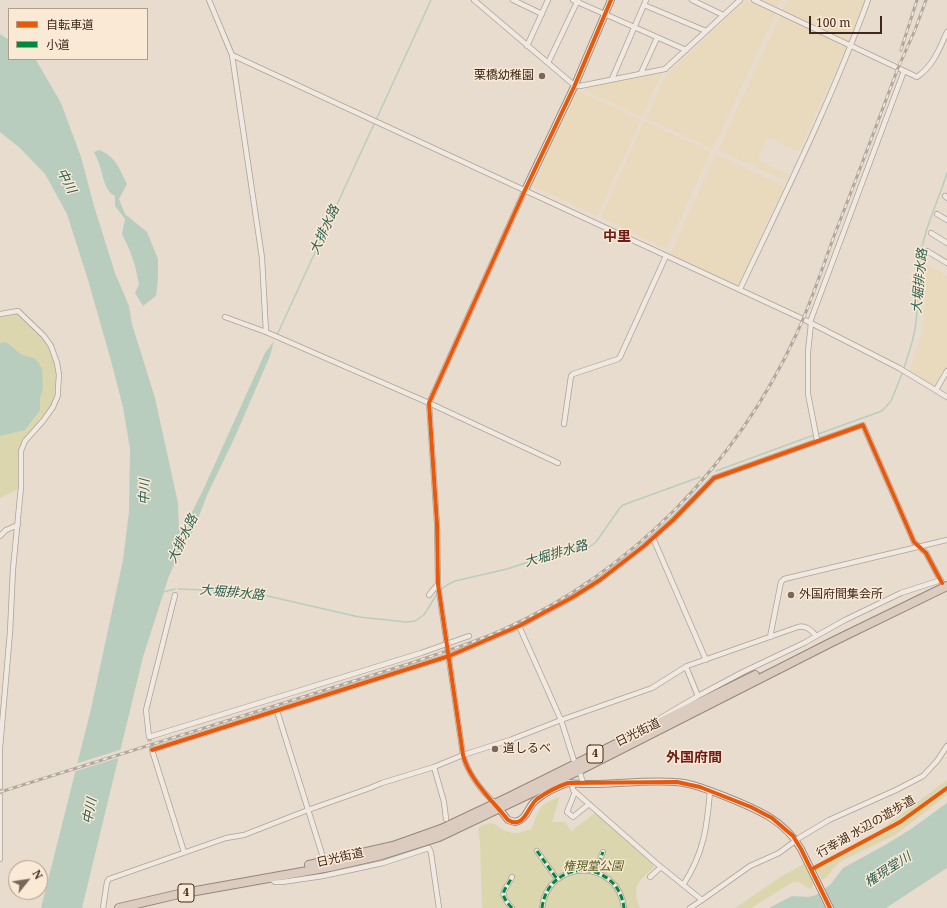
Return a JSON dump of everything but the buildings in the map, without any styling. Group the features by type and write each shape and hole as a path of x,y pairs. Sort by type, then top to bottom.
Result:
{"highway":[{"name":"日光街道","path":"497,806 660,722 944,582"},
{"name":"日光街道","path":"119,908 167,896 269,876 403,843 497,806 582,769 832,642 944,582"}],"street":[{"path":"209,0 232,55 262,258 268,333"},
{"path":"474,0 574,85 584,86 665,69 723,14 740,0"},
{"path":"514,0 542,14"},
{"path":"527,46 548,0"},
{"path":"611,0 574,85 429,403 437,524 438,584 464,756 475,780 511,822 519,821 524,818 535,800 556,787 568,783 677,782 710,791 764,813 780,824 796,841 830,908"},
{"path":"692,0 723,14"},
{"path":"754,0 917,77 924,72 934,60 947,32"},
{"path":"740,289 852,45 868,0"},
{"path":"548,63 576,1 604,15 686,50"},
{"path":"612,80 645,2 706,31"},
{"path":"641,74 657,38"},
{"path":"232,55 811,322 899,368 947,397"},
{"path":"817,440 808,394 808,352 811,322 904,71"},
{"path":"937,214 947,220"},
{"path":"931,233 947,243"},
{"path":"927,251 947,263"},
{"path":"564,424 571,376 620,357 666,256"},
{"path":"0,314 18,311 44,336 51,346 59,375 58,395 54,407 25,441 21,452 21,487 2,716 0,787"},
{"path":"225,318 268,333 429,403 558,463"},
{"path":"936,390 947,371"},
{"path":"184,852 152,750 449,656 519,626 573,597 600,580 673,520 714,478 817,440 863,425 917,546 926,554 944,582 901,593 845,620 698,696 658,719 660,722"},
{"path":"0,536 6,530 18,525"},
{"path":"652,538 706,660"},
{"path":"770,637 781,582 784,579 947,540"},
{"path":"429,595 438,584"},
{"path":"175,595 146,710 149,738 469,636"},
{"path":"519,626 561,720 574,761"},
{"path":"103,908 108,879 226,838 244,835 382,783 434,767 510,740 561,720 652,688 686,666 801,626 812,631 816,636"},
{"path":"686,666 698,696"},
{"path":"277,710 322,854"},
{"path":"690,908 750,866 779,854 829,820 896,790 923,776 938,761 947,746"},
{"path":"434,767 444,802 446,819"},
{"path":"580,773 583,783"},
{"path":"572,784 575,792 661,867 702,900"},
{"path":"683,885 692,872 700,854 708,820 710,791"},
{"path":"575,792 567,812 573,817 589,804"},
{"path":"0,796 0,859"},
{"path":"269,876 275,882 282,882 323,876 383,863 429,848 439,908"},
{"path":"537,851 557,879"},
{"path":"595,872 603,852"},
{"path":"650,877 661,867"},
{"path":"542,908 546,892 557,879 564,874 585,870 595,872 608,879 617,888 624,908"},
{"path":"512,877 506,886 504,893 506,901 512,908"}],"shaded area":[{"path":"746,0 776,13 713,149 646,118 666,75"},
{"path":"762,0 781,0 777,7"},
{"path":"788,0 865,0 850,42 782,11"},
{"path":"781,14 847,46 799,151 767,137 758,160 789,175 787,181 718,150"},
{"path":"662,73 642,117 584,90 585,88"},
{"path":"576,90 641,120 597,216 532,186"},
{"path":"644,121 711,152 666,249 601,217"},
{"path":"716,154 784,186 739,284 735,285 670,254"},
{"path":"927,265 947,276 947,367 934,387 909,372 922,334"}],"green space":[{"path":"19,315 45,340 51,348 57,368 57,388 50,407 20,446 18,461 18,489 0,498 0,316"},
{"path":"947,780 947,795 895,835 841,861 827,877 822,880 817,870 809,874 814,884 810,889 800,883 793,882 751,908 735,908 782,876 804,864 807,869 872,836"},
{"name":"権現堂公園","path":"560,797 552,822 565,822 571,831 595,813 647,857 654,867 640,881 636,889 637,901 640,908 482,908 480,842 478,828 492,823 511,833 530,830 541,808 548,802"}],"water":[{"name":"中川","path":"0,34 8,39 8,60 36,60 61,103 81,157 94,206 115,273 129,306 132,324 155,398 178,503 179,530 181,534 204,488 265,353 274,341 270,356 234,439 208,493 193,531 184,543 169,576 143,657 82,908 41,908 43,900 48,900 48,880 91,709 123,560 129,512 130,449 123,407 110,357 67,214 45,174 20,148 0,132"},
{"path":"99,150 109,156 119,168 127,184 119,199 125,214 147,232 158,259 156,296 143,306 135,293 139,284 130,251 122,234 125,219 115,206 115,196 108,190 104,180 100,165 94,152"},
{"path":"6,342 22,355 34,358 39,363 42,369 43,388 40,398 40,410 25,430 0,436 0,343"},
{"name":"権現堂川","path":"947,803 947,868 886,908 769,908 792,896 808,897 816,895 830,885 843,868 911,829"}],"pier":[{"path":"123,749 121,757 73,772 75,764"}],"waterway":[{"name":"大排水路","path":"376,120 431,0"},
{"name":"大排水路","path":"277,335 374,124"},
{"name":"大堀排水路","path":"904,368 915,329 919,267 922,247 947,173"},
{"name":"大堀排水路","path":"818,434 882,411 891,401 902,374"},
{"name":"大堀排水路","path":"716,471 814,435"},
{"name":"大堀排水路","path":"442,589 455,581 507,569 565,550 589,547 596,542 623,505 700,477"},
{"name":"大堀排水路","path":"163,592 175,589"},
{"name":"大堀排水路","path":"178,589 238,591 259,594 359,617 406,622 415,621 424,615 437,594"}],"tunnel":[{"path":"149,737 152,750"}],"railway":[{"path":"901,50 917,0"},
{"path":"0,792 408,664 480,639 504,629 551,605 596,577 638,544 676,508 712,469 744,427 772,382 807,311 898,68 915,30 926,0"}],"marked path":[{"path":"537,851 557,879"},
{"path":"595,872 603,852"},
{"path":"542,908 547,892 556,880 569,873 583,870 597,873 610,880 619,892 624,908"},
{"path":"512,877 505,889 504,895 507,903 512,908"}],"cycle path":[{"path":"611,0 574,87 525,190 429,403 437,524 438,584 463,755 466,764 476,782 508,820 513,822 522,820 537,799 568,783 677,782 700,787 751,807 772,818 793,836 830,908"},
{"path":"152,750 449,656 519,626 573,597 600,580 644,546 673,520 714,478 863,425 914,542 926,553 942,583"},
{"name":"行幸湖 水辺の遊歩道","path":"814,868 900,822 947,788"}],"place":[{"name":"栗橋幼稚園","path":"542,76"},
{"name":"外国府間集会所","path":"791,595"},
{"name":"道しるべ","path":"495,749"}],"district":[{"name":"中里","path":"617,237"},
{"name":"外国府間","path":"694,758"}]}
